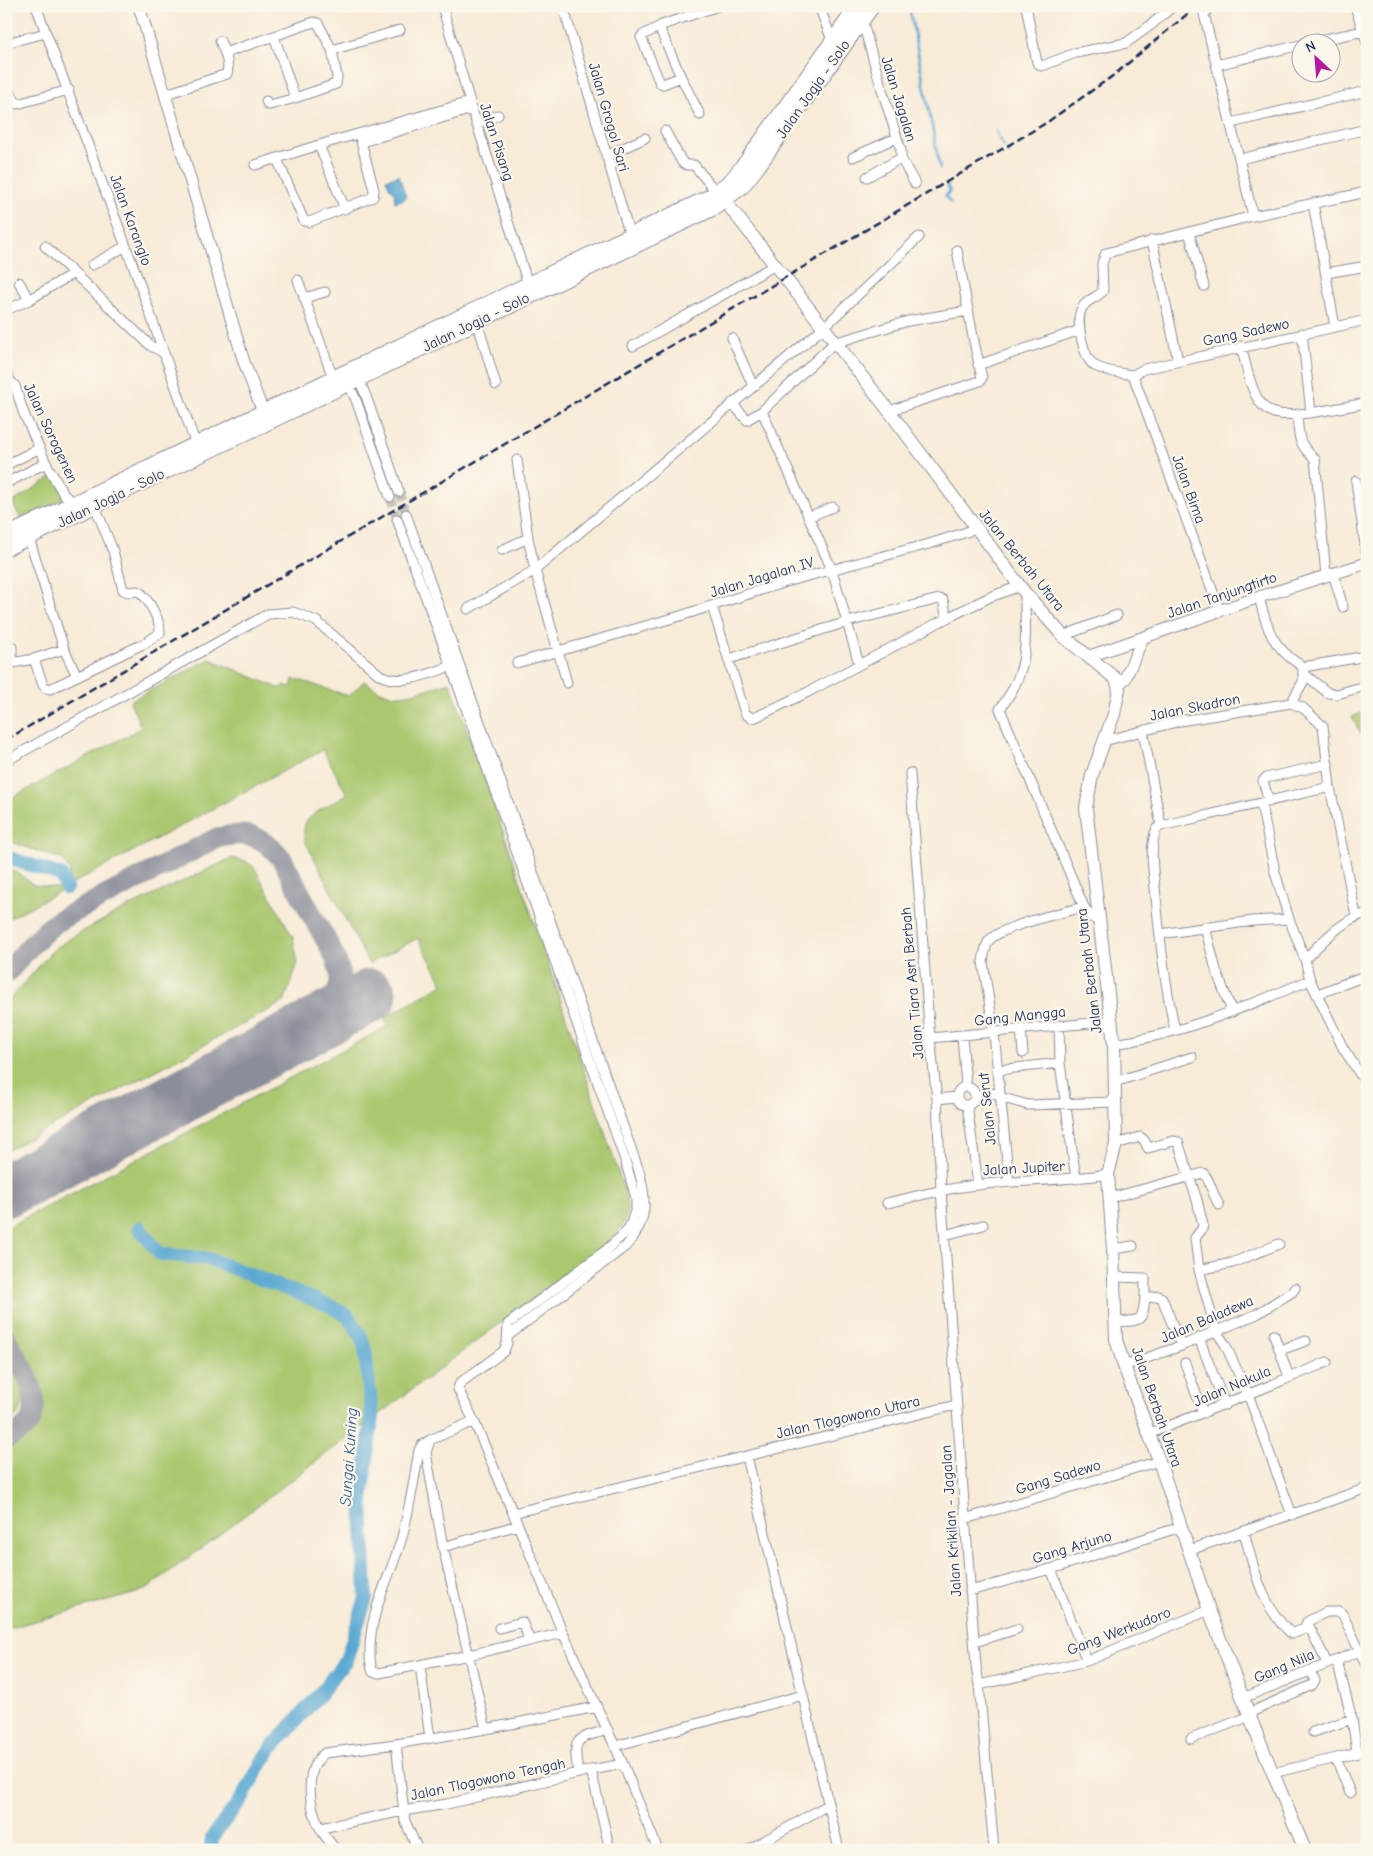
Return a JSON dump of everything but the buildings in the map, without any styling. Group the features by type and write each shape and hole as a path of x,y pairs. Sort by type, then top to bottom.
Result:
{"highway":[{"name":"Jalan Jogja - Solo","path":"6,536 263,412 347,376 444,339 477,321 704,213 721,197 832,43 860,13 872,6"},
{"name":"Jalan Jogja - Solo","path":"6,548 95,506 528,284 742,186 757,167 860,13"}],"main road":[{"name":"Jalan Berbah Utara","path":"721,197 889,412 1024,591 1063,636 1113,675 1118,684 1119,689 1114,714 1090,782 1086,808 1113,1021 1116,1144 1108,1174 1115,1277 1116,1339 1210,1610 1272,1773 1305,1850"}],"street":[{"name":"Jalan Karanglo","path":"36,6 126,246 196,445"},
{"path":"140,6 242,358 263,412"},
{"name":"Jalan Pisang","path":"442,6 476,124 528,284"},
{"name":"Jalan Grogol Sari","path":"563,6 630,236"},
{"path":"681,78 663,84 660,83 648,56 641,37 642,35 718,6"},
{"path":"819,6 832,43"},
{"path":"1026,6 1037,62 1042,66 1075,53 1126,43 1173,6"},
{"path":"1211,6 1204,14 1253,216"},
{"path":"1355,6 1367,42"},
{"name":"Jalan Jagalan","path":"860,13 902,158 915,184"},
{"path":"225,53 314,22 318,23 332,50 336,84 270,105 266,101"},
{"path":"659,27 681,78 700,115"},
{"path":"332,50 400,30"},
{"path":"1340,36 1364,31"},
{"path":"6,43 46,33"},
{"path":"274,36 295,98"},
{"path":"166,94 227,74 225,53 220,41"},
{"path":"1216,65 1290,47"},
{"path":"11,94 17,104 69,90"},
{"path":"1231,123 1367,90"},
{"path":"255,165 319,145 360,138 471,106"},
{"path":"476,124 498,115"},
{"path":"1240,159 1367,129"},
{"path":"665,131 682,162 687,165 694,165 721,197"},
{"path":"277,159 304,221 310,222 373,197 374,194 360,138"},
{"path":"606,156 645,138"},
{"path":"853,157 896,138"},
{"path":"319,145 345,209"},
{"path":"867,177 902,158"},
{"path":"1133,375 1095,366 1086,354 1080,330 1079,316 1082,306 1103,291 1102,263 1106,253 1253,216 1367,192"},
{"path":"1314,203 1335,326"},
{"path":"1189,232 1204,286"},
{"path":"468,609 535,570 823,328 919,237"},
{"path":"1152,240 1178,361"},
{"path":"45,246 72,274 151,346 162,350"},
{"path":"92,265 126,246"},
{"path":"889,412 980,381 982,377 978,365 957,250"},
{"path":"633,346 774,265"},
{"path":"1326,273 1367,266"},
{"path":"6,310 29,300 72,274"},
{"path":"298,280 304,298 347,376 390,497"},
{"path":"19,282 29,300"},
{"path":"304,298 325,292"},
{"path":"732,404 747,420 762,411 834,343 908,321 968,311"},
{"name":"Gang Sadewo","path":"1133,375 1144,368 1367,320"},
{"path":"477,321 496,385"},
{"path":"978,365 1080,330"},
{"path":"1302,334 1311,412"},
{"path":"732,338 752,386"},
{"path":"1241,346 1253,389 1258,400 1266,409 1275,413 1289,415 1367,403"},
{"name":"Jalan Sorogenen","path":"6,372 10,381 15,386 24,414 46,463 64,495 74,503"},
{"name":"Jalan Bima","path":"1133,375 1220,611"},
{"path":"347,376 366,396 399,492"},
{"path":"762,411 832,570 859,664"},
{"path":"1297,414 1303,449 1316,459 1330,574 1343,607"},
{"path":"6,465 40,448"},
{"path":"517,460 528,538 535,570 566,683"},
{"path":"6,483 46,463"},
{"path":"1356,481 1367,558"},
{"path":"34,660 46,688 50,689 147,642 160,633 159,623 142,594 138,591 126,592 124,590 113,550 95,506"},
{"path":"808,517 833,507"},
{"path":"406,514 514,847 625,1160 636,1198 636,1208 630,1226 618,1241 508,1324 507,1345 504,1351 458,1385 459,1391 474,1421 563,1632 623,1764 658,1850"},
{"path":"397,519 456,665 525,848 639,1172 645,1197 645,1207 640,1228 626,1246 508,1336"},
{"name":"Jalan Jagalan IV","path":"517,663 967,532 974,527"},
{"path":"29,538 64,648 77,676"},
{"path":"502,550 528,538"},
{"name":"Jalan Tanjungtirto","path":"1089,658 1259,597 1367,563"},
{"path":"712,606 744,713 751,718 808,692 990,597 1024,591 1024,651 1020,673 1011,693 1000,709 1084,907 1094,920 1100,922"},
{"path":"1259,597 1265,623 1272,639 1283,652 1332,695 1358,688"},
{"path":"729,659 847,622 939,599 943,600 947,618"},
{"path":"6,761 268,614 293,612 316,621 386,679 394,681 409,679 456,665"},
{"path":"1063,636 1117,615"},
{"path":"1118,684 1124,679 1143,638"},
{"path":"12,647 12,663 34,660 64,648"},
{"path":"1303,670 1367,656"},
{"path":"1303,670 1303,682 1291,703 1303,708 1323,726 1330,787 1356,916"},
{"name":"Jalan Skadron","path":"1104,741 1180,721 1291,703"},
{"path":"1142,731 1160,826"},
{"path":"1328,764 1266,778 1263,781 1265,803 1275,872 1289,919 1305,959 1310,980 1343,1048 1367,1085"},
{"name":"Jalan Tiara Asri Berbah","path":"910,773 930,1038 937,1099 941,1190"},
{"path":"1175,1030 1168,1000 1160,934 1153,846 1155,832 1160,826 1330,787"},
{"path":"514,847 525,848"},
{"name":"Jalan Serut","path":"1009,1182 994,1033 983,962 988,942 1003,931 1084,907"},
{"path":"1305,959 1322,942 1356,916 1367,913"},
{"path":"1160,934 1253,921 1289,919"},
{"path":"1204,927 1216,970 1232,1012"},
{"path":"1318,994 1367,975"},
{"path":"1114,1044 1175,1030 1232,1012 1310,980"},
{"name":"Gang Mangga","path":"930,1038 1113,1021"},
{"path":"1059,1026 1060,1063 1076,1179"},
{"path":"1021,1029 1023,1053"},
{"path":"962,1035 966,1086"},
{"path":"1115,1082 1192,1057"},
{"path":"997,1070 1060,1063"},
{"path":"956,1097 959,1102 967,1105 973,1102 975,1095 972,1089 966,1086"},
{"path":"956,1097 959,1090 966,1086"},
{"path":"975,1095 999,1095 1028,1105 1115,1102"},
{"path":"937,1099 956,1097"},
{"path":"967,1105 978,1184"},
{"path":"1116,1144 1140,1137 1144,1140 1147,1147 1150,1148 1178,1142 1197,1200 1203,1227 1195,1238 1199,1270 1216,1331 1225,1344 1248,1394 1292,1514"},
{"path":"1110,1198 1202,1173 1205,1174 1219,1205"},
{"name":"Jalan Jupiter","path":"887,1203 941,1190 978,1184 1076,1179 1108,1174"},
{"name":"Jalan Krikilan - Jagalan","path":"941,1190 976,1666 994,1850"},
{"path":"945,1234 983,1226"},
{"path":"1199,1270 1232,1263 1279,1244"},
{"path":"1113,1249 1133,1246"},
{"path":"1115,1277 1144,1278 1146,1281 1143,1315 1137,1320 1116,1322"},
{"name":"Jalan Baladewa","path":"1124,1366 1181,1346 1257,1314 1292,1292 1295,1288"},
{"path":"1145,1298 1159,1296 1162,1298 1181,1346"},
{"path":"1274,1335 1289,1377"},
{"path":"1199,1338 1225,1405"},
{"path":"1280,1350 1306,1341"},
{"name":"Jalan Nakula","path":"1148,1434 1225,1405 1327,1362"},
{"path":"1185,1363 1203,1413"},
{"name":"Jalan Tlogowono Utara","path":"513,1513 956,1406"},
{"path":"474,1421 430,1440 422,1445 419,1450 411,1497 400,1543 377,1603 370,1639 371,1669 373,1673 379,1674 469,1655 563,1632"},
{"path":"430,1440 426,1453 427,1464 486,1729"},
{"path":"747,1456 839,1850"},
{"name":"Gang Sadewo","path":"965,1519 1159,1461"},
{"path":"1190,1550 1367,1488"},
{"path":"444,1547 518,1525"},
{"name":"Gang Arjuno","path":"970,1591 1052,1569 1180,1527"},
{"path":"1244,1532 1258,1584 1268,1605 1286,1629 1292,1634 1304,1629 1307,1622 1326,1612 1340,1612 1363,1650 1367,1667"},
{"path":"1052,1569 1087,1661"},
{"name":"Gang Werkudoro","path":"979,1685 1087,1661 1210,1610"},
{"path":"499,1628 522,1622 530,1641"},
{"path":"1307,1622 1327,1663"},
{"path":"975,1642 1017,1630"},
{"name":"Gang Nila","path":"1243,1698 1363,1650"},
{"path":"1337,1661 1352,1719 1357,1752"},
{"path":"420,1666 430,1738"},
{"path":"1191,1739 1312,1685 1315,1680 1310,1670"},
{"path":"615,1746 803,1696"},
{"path":"336,1850 321,1828 311,1800 314,1764 318,1758 326,1753 486,1729 596,1707"},
{"path":"1313,1732 1352,1719"},
{"path":"578,1773 575,1747 578,1740 585,1736 608,1730"},
{"path":"321,1828 403,1811 396,1744"},
{"path":"1272,1773 1367,1751"},
{"path":"1336,1758 1350,1793"},
{"name":"Jalan Tlogowono Tengah","path":"418,1850 403,1811 447,1804 623,1764"},
{"path":"590,1770 610,1850"},
{"path":"748,1850 828,1805"}],"green space":[{"path":"54,475 67,497 21,519 12,503"},
{"path":"210,659 281,689 284,685 291,687 293,679 349,696 364,681 374,688 392,695 413,693 450,682 509,848 625,1192 627,1208 625,1220 618,1232 607,1243 152,1585 140,1592 6,1629 6,1448 22,1439 36,1423 41,1407 42,1391 37,1376 6,1319 6,1228 388,1026 384,1018 443,984 418,938 369,964 306,843 304,829 308,820 347,794 323,750 68,886 70,871 63,860 6,840 6,801 141,728 130,701"},
{"path":"1367,710 1367,746 1352,717"},
{"path":"232,858 245,861 254,867 293,937 298,963 284,1002 6,1151 6,1004 53,950 74,936 124,909"},
{"path":"6,869 16,872 34,885 64,889 6,920"},
{"path":"6,1361 21,1385 23,1400 18,1415 6,1426"}],"water":[{"path":"399,175 406,197 395,202 394,191 390,188 386,179"}],"waterway":[{"path":"909,6 940,168"},
{"path":"996,131 998,135"},
{"path":"1007,150 1009,154"},
{"path":"947,185 950,191 945,196 951,203"},
{"name":"Sungai Kuning","path":"6,857 61,875 66,888"},
{"name":"Sungai Kuning","path":"139,1228 160,1254 209,1259 328,1305 348,1316 361,1336 365,1349 372,1416 362,1499 366,1598 346,1660 319,1695 274,1745 243,1797 212,1837 211,1850"}],"taxiway":[{"path":"6,974 38,938 61,919 217,838 237,835 253,836 267,844 282,859 329,946 339,969 339,987 332,1004 306,1030"},
{"path":"6,1338 28,1379 34,1402 33,1413 29,1423 22,1430 6,1439"}],"runway":[{"path":"6,1190 370,996"}],"tunnel":[{"path":"399,492 406,514"},
{"path":"390,497 397,519"}],"railway":[{"path":"6,740 1046,123 1114,75 1197,6"}]}
